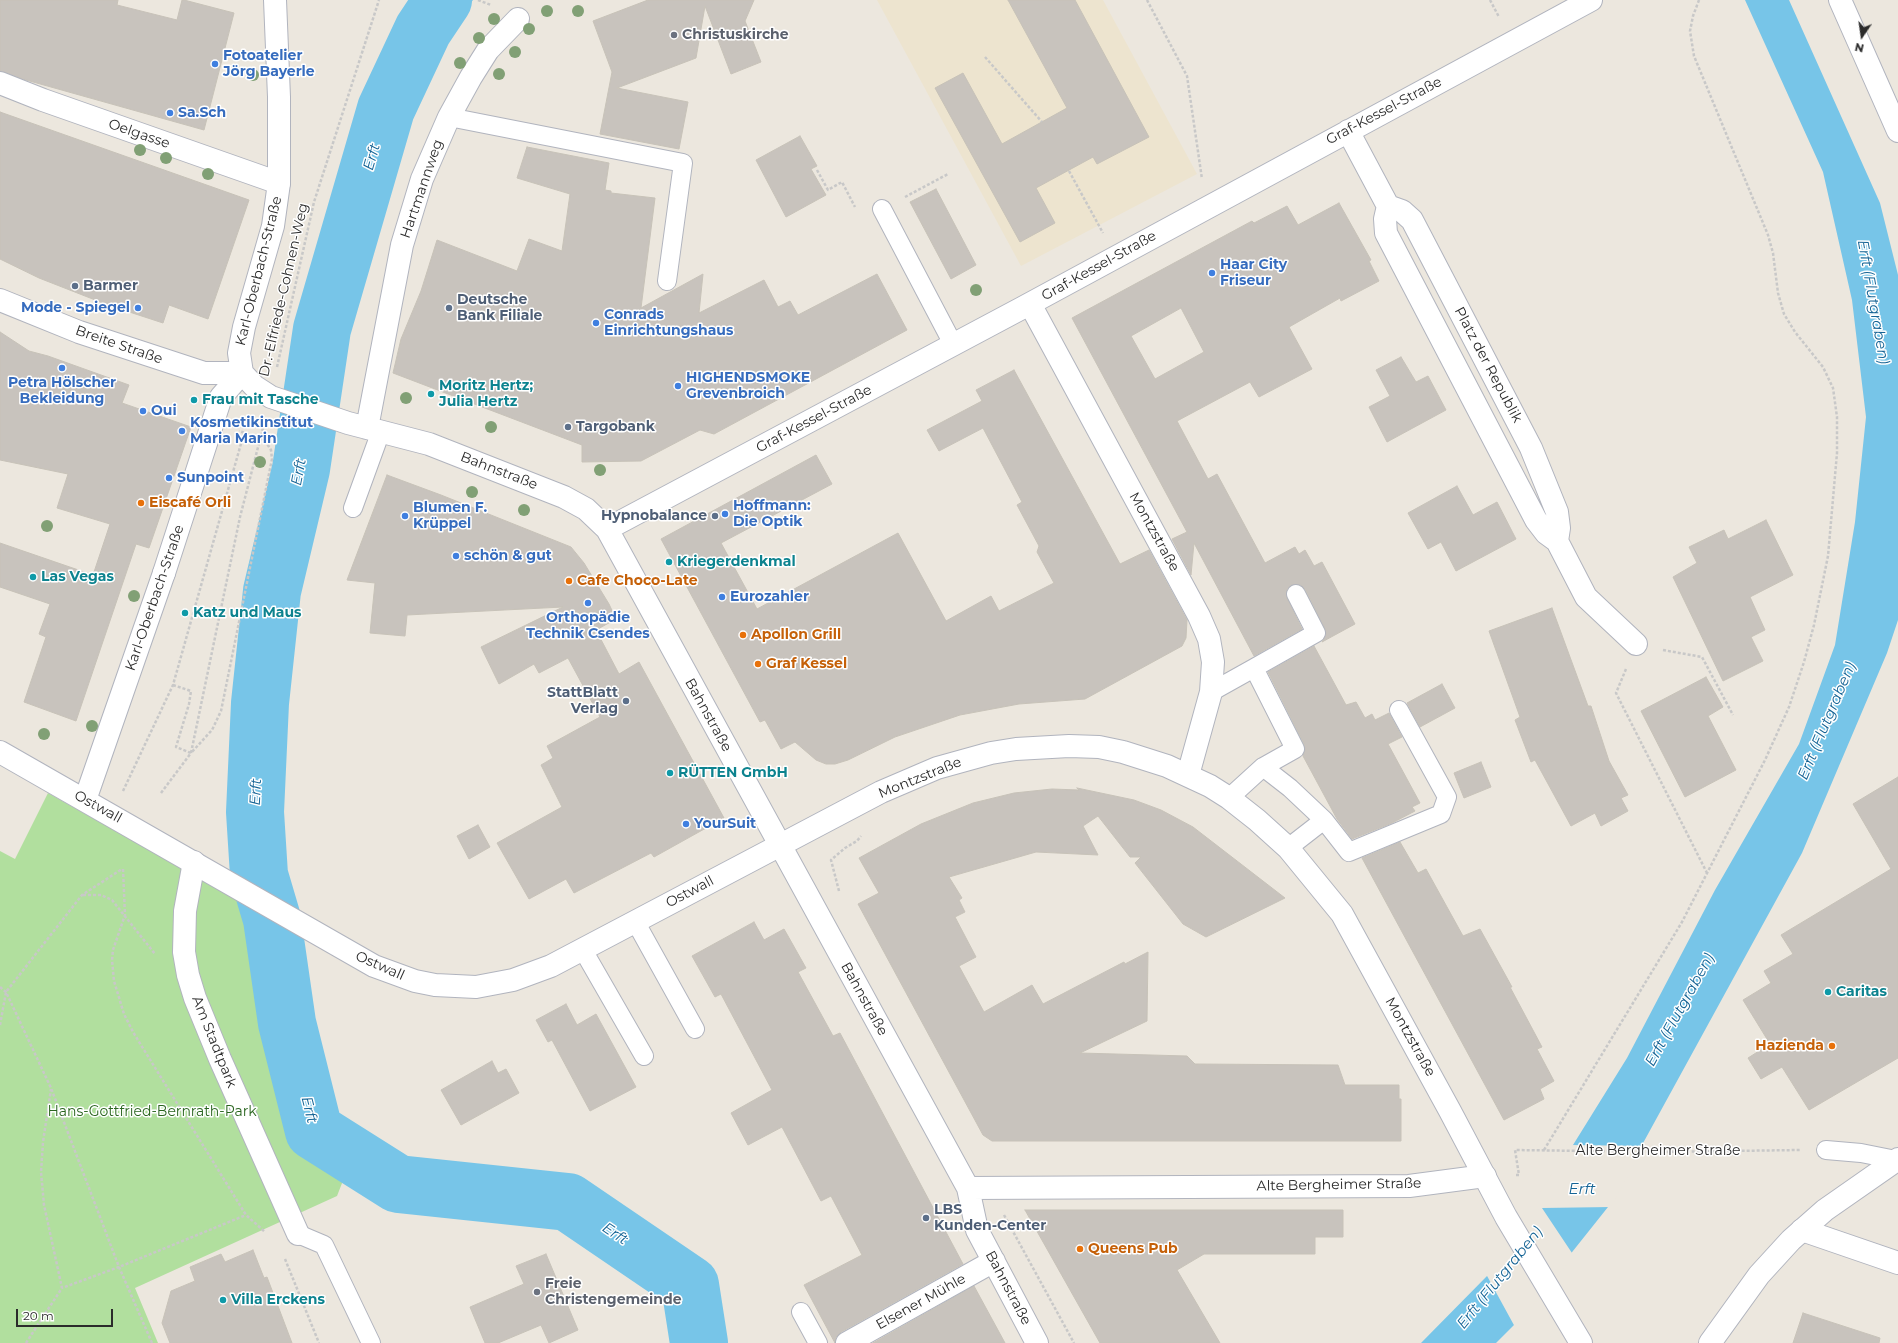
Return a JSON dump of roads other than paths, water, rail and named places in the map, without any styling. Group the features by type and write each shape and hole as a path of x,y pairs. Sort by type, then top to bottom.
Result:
{"street":[{"name":"Karl-Oberbach-Straße","path":"85,800 164,573 221,397 242,373 239,353 244,327 273,226 279,183 279,97 275,0"},
{"name":"Graf-Kessel-Straße","path":"607,529 1030,304 1206,207 1591,0"},
{"path":"1840,0 1898,131"},
{"name":"Hartmannweg","path":"365,427 406,230 425,172 449,117 467,83 488,50 518,19"},
{"name":"Oelgasse","path":"0,83 43,100 279,183"},
{"path":"1348,131 1388,206"},
{"name":"Platz der Republik","path":"1557,541 1559,528 1557,512 1531,448 1412,220 1402,211 1388,206 1385,219 1386,233 1536,520 1546,533 1557,541 1586,597 1636,644"},
{"name":"Breite Straße","path":"0,300 79,332 204,373 242,373"},
{"name":"Montzstraße","path":"1030,304 1199,616 1209,639 1213,676 1211,692 1188,775"},
{"name":"Bahnstraße","path":"242,373 254,386 273,398 365,427 429,444 564,497 586,509 607,529 968,1188 977,1230 1037,1343"},
{"name":"Montzstraße","path":"779,845 909,779 937,768 991,753 1041,746 1099,748 1146,758 1188,775 1229,798 1258,820 1288,848 1342,914 1506,1217 1581,1343"},
{"name":"Ostwall","path":"0,752 374,966 415,981 454,986 476,987 513,980 545,969 779,845"},
{"name":"Am Stadtpark","path":"194,862 185,911 184,932 186,965 190,982 203,1019 220,1059 298,1234"},
{"path":"1710,1343 1759,1275 1802,1230 1849,1193 1897,1159"},
{"name":"Alte Bergheimer Straße","path":"968,1188 1409,1186 1485,1176"},
{"path":"1802,1230 1898,1263"},
{"name":"Elsener Mühle","path":"847,1343 994,1261"}],"lane":[{"path":"449,117 683,163 667,281"},
{"path":"882,209 953,344"},
{"path":"353,508 365,427"},
{"path":"1211,692 1316,633 1296,594"},
{"path":"1229,798 1263,767 1295,749 1254,668"},
{"path":"1263,767 1290,788 1324,820 1349,852 1441,814 1447,798 1399,710"},
{"path":"1288,848 1324,820"},
{"path":"635,921 695,1029"},
{"path":"583,950 644,1056"},
{"path":"1826,1150 1897,1159"},
{"path":"298,1234 324,1245 371,1343"},
{"path":"801,1312 818,1343"}],"water":[{"path":"420,0 473,0 451,28 420,17"},
{"name":"Erft","path":"1745,0 1789,0 1880,203 1898,275 1898,620 1887,653 1802,853 1608,1207 1514,1325 1496,1343 1421,1343 1487,1276 1573,1145 1627,1058 1715,890 1799,744 1835,645 1855,522 1866,417 1852,300 1823,172"}],"waterway":[{"name":"Erft","path":"443,0 423,30 386,109 322,329 301,469 272,591 260,703 255,812 259,875 272,919 287,1023 314,1131 398,1184 568,1202 690,1285 699,1343"}],"place":[{"name":"Christuskirche","path":"674,35"},
{"name":"Fotoatelier Jörg Bayerle","path":"215,64"},
{"name":"Sa.Sch","path":"170,113"},
{"name":"Haar City Friseur","path":"1212,273"},
{"name":"Barmer","path":"75,286"},
{"name":"Mode - Spiegel","path":"138,308"},
{"name":"Deutsche Bank Filiale","path":"449,308"},
{"name":"Conrads Einrichtungshaus","path":"596,323"},
{"name":"Petra Hölscher Bekleidung","path":"62,368"},
{"name":"HIGHENDSMOKE Grevenbroich","path":"678,386"},
{"name":"Moritz Hertz; Julia Hertz","path":"431,394"},
{"name":"Frau mit Tasche","path":"194,400"},
{"name":"Oui","path":"143,411"},
{"name":"Targobank","path":"568,427"},
{"name":"Kosmetikinstitut Maria Marin","path":"182,431"},
{"name":"Sunpoint","path":"169,478"},
{"name":"Eiscafé Orli","path":"141,503"},
{"name":"Hoffmann: Die Optik","path":"725,514"},
{"name":"Blumen F. Krüppel","path":"405,516"},
{"name":"Hypnobalance","path":"715,516"},
{"name":"schön & gut","path":"456,556"},
{"name":"Kriegerdenkmal","path":"669,562"},
{"name":"Las Vegas","path":"33,577"},
{"name":"Cafe Choco-Late","path":"569,581"},
{"name":"Eurozahler","path":"722,597"},
{"name":"Orthopädie Technik Csendes","path":"588,603"},
{"name":"Katz und Maus","path":"185,613"},
{"name":"Apollon Grill","path":"743,635"},
{"name":"Graf Kessel","path":"758,664"},
{"name":"StattBlatt Verlag","path":"626,701"},
{"name":"RÜTTEN GmbH","path":"670,773"},
{"name":"YourSuit","path":"686,824"},
{"name":"Caritas","path":"1828,992"},
{"name":"Hazienda","path":"1832,1046"},
{"name":"LBS Kunden-Center","path":"926,1218"},
{"name":"Queens Pub","path":"1080,1249"},
{"name":"Freie Christengemeinde","path":"537,1292"},
{"name":"Villa Erckens","path":"223,1300"}],"water label":[{"name":"Erft (Flutgraben)","path":"1873,302"},
{"name":"Erft (Flutgraben)","path":"1827,721"},
{"name":"Erft (Flutgraben)","path":"1680,1010"},
{"name":"Erft (Flutgraben)","path":"1500,1278"}],"park label":[{"name":"Hans-Gottfried-Bernrath-Park","path":"152,1112"}]}
